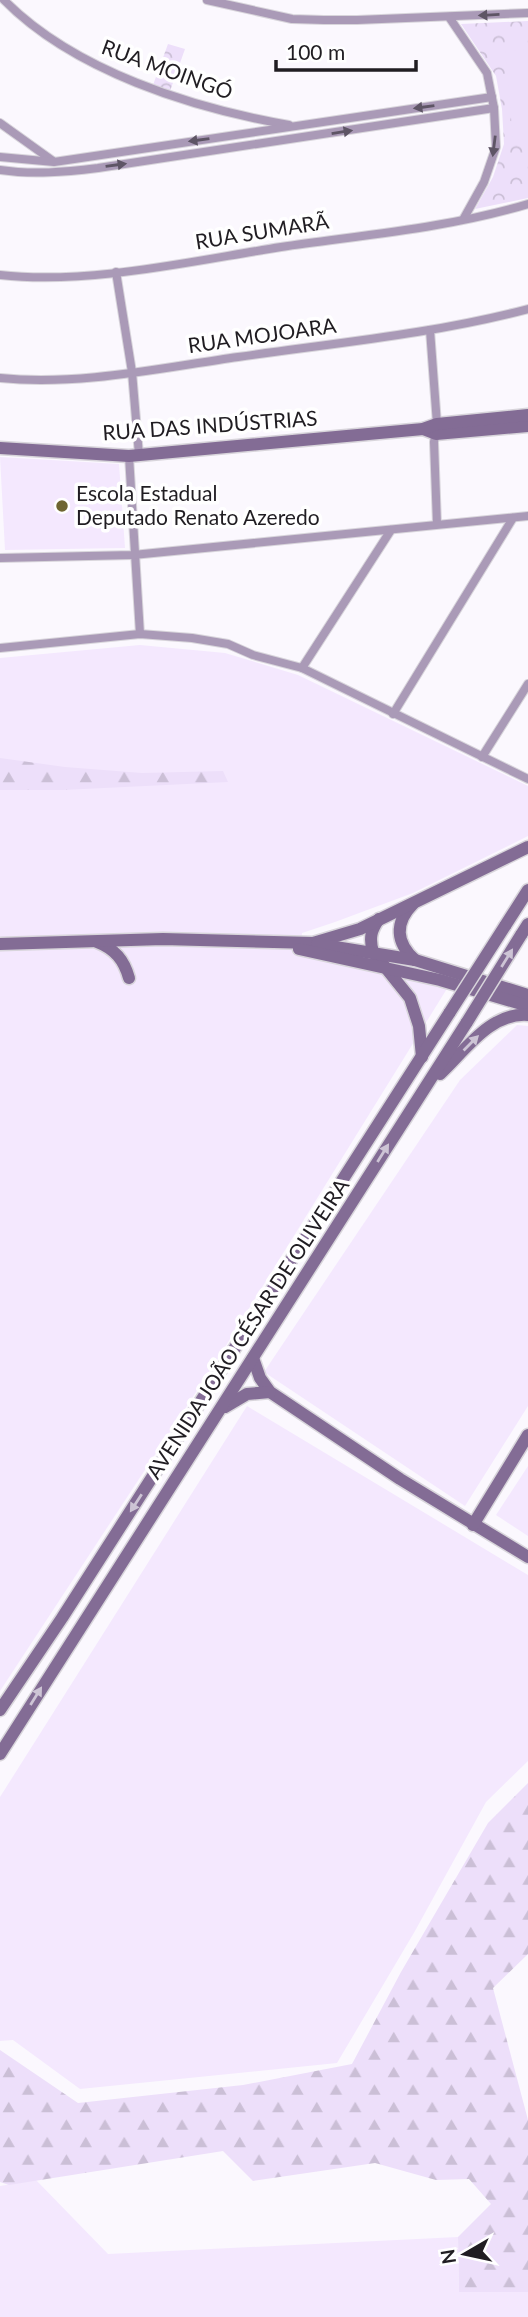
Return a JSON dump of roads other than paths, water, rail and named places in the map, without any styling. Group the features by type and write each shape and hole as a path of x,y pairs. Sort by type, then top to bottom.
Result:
{"street":[{"name":"RUA MOINGÓ","path":"4,0 24,20 83,59 121,77 181,99 264,121 295,126"},
{"path":"206,0 237,4 292,19 357,20 528,13"},
{"path":"449,17 487,73 494,108 496,147 484,182 464,218"},
{"path":"0,157 54,162 492,97"},
{"path":"0,170 21,173 71,171 494,108"},
{"path":"375,114 377,126"},
{"path":"0,123 71,171"},
{"name":"RUA SUMARÃ","path":"0,275 44,279 116,272 464,218 528,204"},
{"path":"116,272 132,372 133,555 140,634"},
{"name":"RUA MOJOARA","path":"0,379 62,381 132,372 430,330 528,309"},
{"path":"430,330 436,429 434,442 437,524"},
{"name":"RUA DAS INDÚSTRIAS","path":"436,429 528,415"},
{"name":"RUA DAS INDÚSTRIAS","path":"0,448 134,455 423,429 528,426"},
{"path":"0,558 133,555 528,516"},
{"path":"393,713 513,518"},
{"path":"302,667 391,530"},
{"path":"0,648 140,634 228,644 253,655 302,667 528,779"},
{"path":"482,757 528,684"},
{"path":"313,943 360,929 528,847"},
{"name":"AVENIDA JOÃO CÉSAR DE OLIVEIRA","path":"0,1710 62,1618 528,890"},
{"path":"415,960 405,951 399,934 402,918 417,902"},
{"path":"379,918 372,928 370,943 373,952 404,989 414,1008 422,1056"},
{"name":"AVENIDA JOÃO CÉSAR DE OLIVEIRA","path":"0,1754 524,930"},
{"path":"0,944 163,939 313,943 415,960 528,996"},
{"path":"94,941 117,953 126,966 129,978"},
{"path":"275,943 478,990 528,1006"},
{"path":"478,990 528,996"},
{"path":"424,1089 481,1033 496,1022 517,1014 528,1015"},
{"path":"253,1358 260,1378 270,1392 473,1525 528,1557"},
{"path":"214,1418 229,1404 247,1394 270,1392"},
{"path":"473,1525 528,1435"}],"place":[{"name":"Escola Estadual Deputado Renato Azeredo","path":"62,506"}]}
